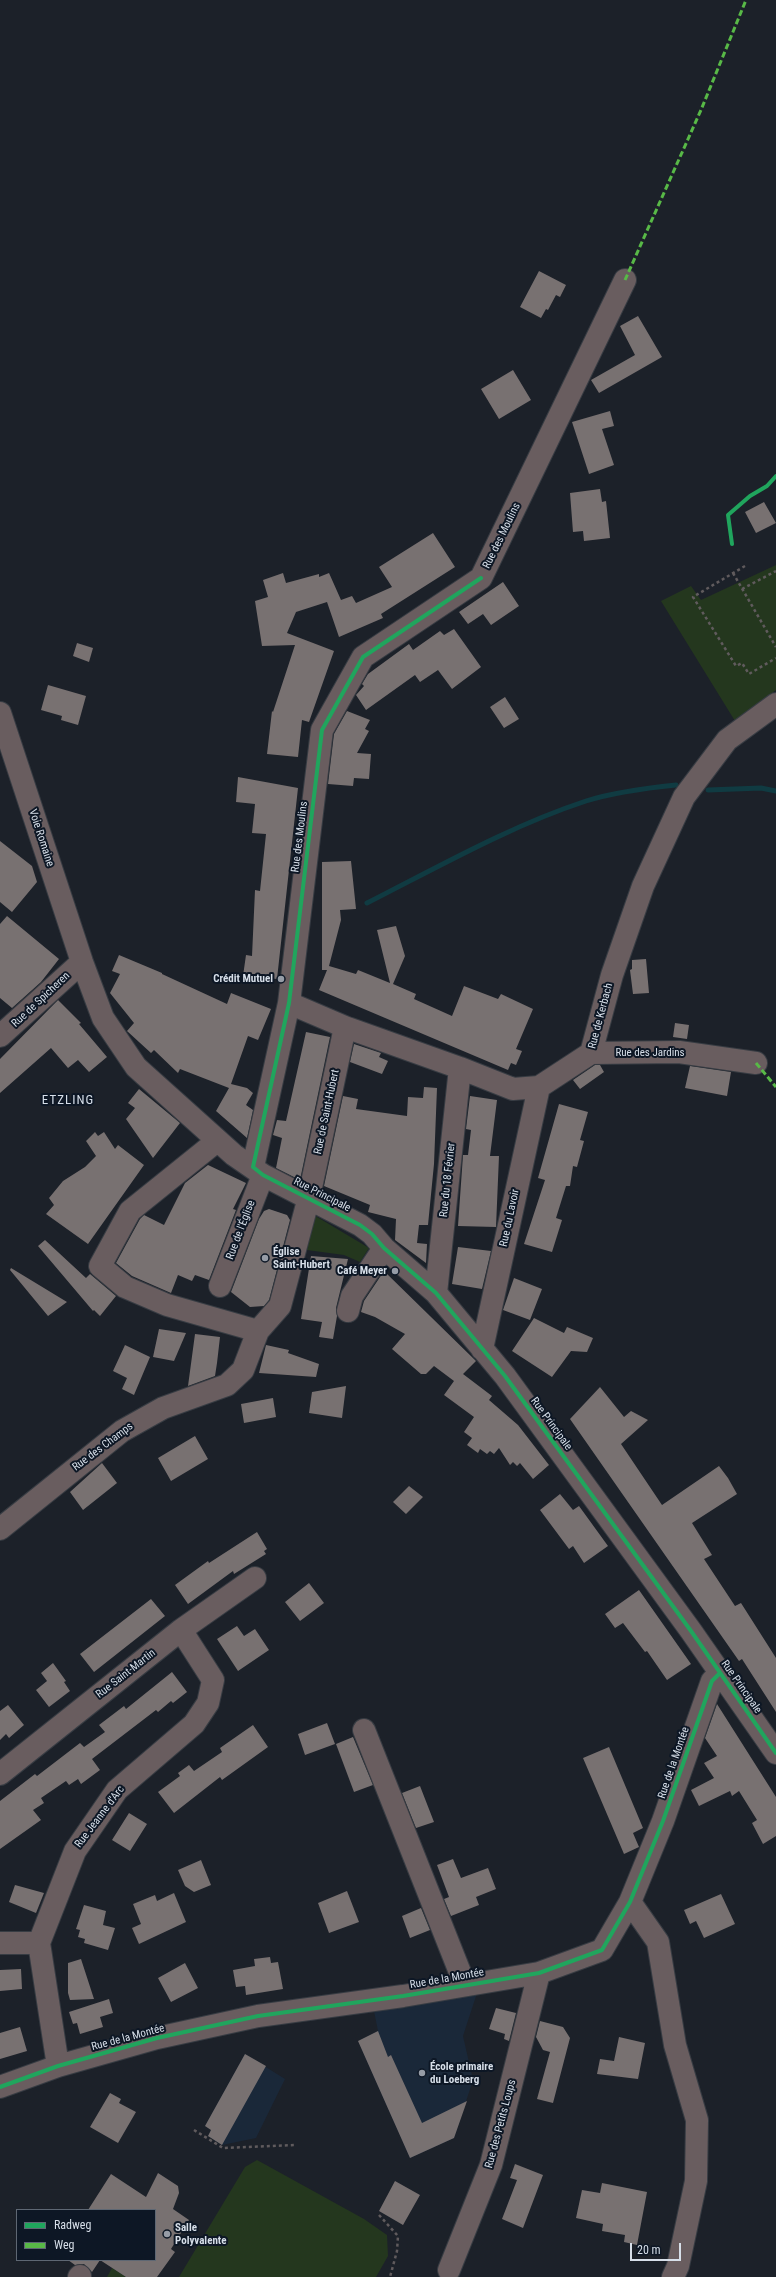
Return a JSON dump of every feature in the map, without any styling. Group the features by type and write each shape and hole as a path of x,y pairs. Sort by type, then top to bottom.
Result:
{"street":[{"name":"Rue des Moulins","path":"258,1171 288,1004 322,730 363,657 481,578 625,280"},
{"name":"Rue de Kerbach","path":"288,1004 345,1027 460,1068 513,1090 539,1087 592,1053 612,975 643,886 684,797 727,740 776,704"},
{"name":"Voie Romaine","path":"0,713 82,962"},
{"name":"Rue de Spicheren","path":"0,1036 82,962"},
{"name":"Rue Principale","path":"82,962 103,1018 136,1067 217,1141 258,1171 360,1225 372,1234 384,1248 436,1293 505,1376 776,1753"},
{"name":"Rue de Saint-Hubert","path":"309,1197 345,1027"},
{"name":"Rue des Jardins","path":"592,1053 679,1052 756,1063"},
{"name":"Rue du 18 Février","path":"436,1293 460,1068"},
{"name":"Rue du Lavoir","path":"482,1350 539,1087"},
{"path":"217,1141 130,1211 100,1266 125,1287 168,1305 258,1331 280,1306 309,1197"},
{"name":"Rue de l'Église","path":"220,1286 258,1171"},
{"path":"348,1311 352,1296 384,1248"},
{"name":"Rue des Champs","path":"0,1529 122,1430 163,1408 228,1385 243,1370 258,1331"},
{"name":"Rue Saint-Martin","path":"0,1774 181,1630 256,1578"},
{"name":"Rue Jeanne d'Arc","path":"39,1942 75,1851 117,1790 194,1724 208,1703 213,1680 181,1630"},
{"name":"Rue de la Montée","path":"0,2087 58,2066 157,2038 258,2016 403,1996 539,1973 602,1950 630,1902 663,1821 712,1681 720,1674"},
{"path":"364,1730 465,1986"},
{"path":"630,1902 658,1942 675,2045 697,2120 696,2181 678,2266 673,2277"},
{"path":"0,1944 39,1942 58,2066"},
{"name":"Rue des Petits Loups","path":"449,2270 491,2165 539,1973"}],"path":[{"path":"745,566 693,597 736,666 742,663 749,674 776,658"},
{"path":"742,589 775,571 776,577"},
{"path":"733,573 776,647"},
{"path":"194,2130 223,2148 296,2145"},
{"path":"379,2215 398,2236 397,2250 390,2277"}],"shaded area":[{"name":"École primaire du Loeberg","path":"477,1993 463,2036 473,2080 454,2138 410,2158 358,2041 378,2031 374,2011"},
{"path":"245,2054 285,2079 256,2138 222,2145 208,2136 211,2130 205,2126"}],"green space":[{"path":"776,565 776,690 735,721 661,601 691,586 701,600"},
{"path":"312,1214 369,1248 360,1262 344,1255 307,1250"},
{"path":"257,2160 364,2219 387,2235 388,2256 376,2277 179,2277 245,2167"},
{"path":"112,2268 126,2277 107,2277"}],"building":[{"path":"539,271 566,285 560,297 556,295 548,310 546,309 541,318 520,307"},
{"path":"638,316 662,357 599,393 591,380 635,355 620,326"},
{"path":"513,370 531,400 499,419 481,389"},
{"path":"610,411 614,426 602,429 614,465 589,474 572,422"},
{"path":"600,489 602,502 606,501 610,538 584,541 583,531 573,532 570,493"},
{"path":"764,502 776,523 756,533 745,512"},
{"path":"433,533 455,567 381,614 383,618 339,637 327,602 296,612 287,633 334,651 309,722 302,720 298,757 267,754 272,711 273,712 295,645 262,646 255,601 268,597 263,580 283,573 286,583 319,574 319,577 329,573 341,600 352,596 356,603 392,587 379,567"},
{"path":"503,582 519,606 491,625 483,614 468,624 459,612"},
{"path":"454,629 481,667 452,689 438,670 420,682 415,675 366,710 356,695 364,686 362,684 368,674 409,644 413,650 440,631 444,635"},
{"path":"77,643 93,648 89,662 73,656"},
{"path":"48,685 86,696 78,725 61,720 62,716 41,710"},
{"path":"505,697 519,719 504,728 490,707"},
{"path":"347,711 370,720 365,729 369,731 357,753 371,754 369,779 354,778 353,786 328,784 334,734"},
{"path":"238,777 298,788 277,979 243,976 246,955 252,956 255,890 260,891 266,834 252,833 255,804 236,802"},
{"path":"0,841 32,866 37,882 12,912 0,902"},
{"path":"351,861 356,909 340,910 341,920 329,966 356,974 358,970 390,983 377,930 396,926 405,956 393,984 416,994 414,999 452,1016 464,986 498,999 501,994 533,1009 516,1049 522,1051 516,1065 511,1063 508,1070 319,990 327,970 322,970 322,862"},
{"path":"7,916 59,959 41,982 12,1008 0,998 0,924"},
{"path":"119,955 162,973 227,1004 231,993 271,1009 258,1040 248,1036 231,1084 247,1088 253,1093 246,1105 253,1110 247,1138 216,1111 229,1088 180,1069 178,1073 154,1050 151,1053 127,1031 134,1023 110,993 120,974 112,971"},
{"path":"646,959 649,993 633,994 630,970 632,969 632,960"},
{"path":"58,1000 81,1023 79,1024 107,1057 89,1072 78,1060 68,1068 51,1048 0,1093 0,1059"},
{"path":"675,1023 689,1025 687,1039 673,1037"},
{"path":"306,1032 330,1037 300,1180 276,1168 282,1138 273,1135 277,1120 286,1121"},
{"path":"354,1044 381,1053 379,1057 388,1061 382,1074 350,1062"},
{"path":"595,1065 600,1065 604,1072 580,1089 573,1080"},
{"path":"690,1066 731,1072 727,1096 685,1088"},
{"path":"424,1087 437,1088 434,1164 428,1225 419,1225 417,1243 427,1244 426,1263 395,1240 396,1219 368,1212 370,1205 324,1186 343,1096 358,1099 356,1109 407,1116 408,1097 423,1098"},
{"path":"139,1089 180,1123 153,1158 126,1119 135,1108 128,1103"},
{"path":"470,1096 497,1100 490,1156 499,1156 496,1227 458,1226 463,1155 468,1155 471,1130 466,1129"},
{"path":"559,1104 588,1112 580,1140 584,1141 577,1167 573,1166 570,1186 566,1186 556,1218 562,1220 552,1252 524,1244 545,1180 538,1178"},
{"path":"95,1132 98,1136 104,1132 115,1149 118,1145 144,1165 88,1244 46,1214 54,1205 49,1198 63,1181 85,1167 96,1156 86,1141"},
{"path":"208,1165 246,1183 233,1209 236,1210 209,1280 195,1275 192,1281 178,1275 171,1293 132,1276 116,1263 140,1219 144,1215 164,1225 185,1183"},
{"name":"Église Saint-Hubert","path":"269,1209 287,1215 290,1220 269,1300 264,1306 250,1307 231,1292 259,1219 264,1211"},
{"path":"45,1240 86,1278 90,1274 116,1296 100,1316 94,1310 93,1311 38,1246"},
{"path":"458,1247 491,1251 482,1289 452,1284"},
{"path":"311,1256 348,1259 336,1308 337,1316 333,1339 319,1337 322,1322 301,1319"},
{"path":"11,1268 67,1302 48,1316 10,1270"},
{"path":"384,1271 476,1361 463,1374 492,1396 489,1400 518,1425 549,1465 533,1479 520,1463 517,1466 513,1462 510,1465 499,1448 494,1454 490,1451 487,1454 480,1449 478,1453 467,1445 472,1438 464,1432 474,1417 444,1395 454,1381 434,1366 426,1374 421,1374 392,1349 405,1334 375,1317 361,1312 364,1301"},
{"path":"514,1278 542,1289 530,1320 503,1310"},
{"path":"534,1318 564,1333 567,1327 593,1338 587,1352 571,1351 552,1377 512,1351"},
{"path":"159,1329 186,1333 174,1361 153,1357"},
{"path":"195,1334 220,1337 217,1363 215,1376 188,1386"},
{"path":"125,1345 150,1357 134,1395 122,1389 127,1378 113,1371"},
{"path":"266,1345 289,1350 288,1353 319,1364 316,1377 259,1373"},
{"path":"346,1386 342,1418 309,1413 312,1392"},
{"path":"600,1387 624,1417 631,1411 648,1420 621,1444 662,1505 719,1466 737,1494 692,1523 712,1555 704,1559 735,1606 741,1603 776,1658 776,1712 742,1659 739,1661 570,1419"},
{"path":"273,1398 276,1417 244,1423 241,1404"},
{"path":"195,1436 208,1459 171,1481 158,1458"},
{"path":"102,1463 117,1483 83,1510 70,1492"},
{"path":"409,1486 423,1497 406,1514 393,1502"},
{"path":"560,1494 573,1510 579,1506 608,1546 584,1563 573,1546 569,1549 540,1510"},
{"path":"257,1532 267,1549 264,1551 266,1554 234,1574 233,1571 188,1604 175,1585 208,1561 209,1563"},
{"path":"309,1583 324,1603 300,1621 285,1602"},
{"path":"639,1590 691,1664 667,1680 647,1651 645,1652 623,1623 615,1628 605,1614"},
{"path":"151,1599 165,1616 94,1672 80,1654"},
{"path":"237,1626 244,1636 255,1629 269,1650 238,1671 217,1639"},
{"path":"53,1663 66,1681 64,1682 70,1691 49,1707 36,1690 47,1681 41,1673"},
{"path":"172,1672 187,1692 173,1703 171,1701 158,1712 156,1710 92,1759 100,1770 81,1784 78,1779 69,1785 66,1781 41,1798 44,1803 33,1810 41,1820 0,1849 0,1801 35,1774 37,1776 80,1743 84,1747 105,1732 99,1725 124,1706 126,1709"},
{"path":"717,1704 776,1797 776,1836 763,1844 752,1823 757,1820 739,1791 732,1796 730,1791 699,1806 691,1790 714,1778 704,1763 717,1756 705,1738"},
{"path":"8,1705 24,1725 9,1738 6,1734 0,1740 0,1711"},
{"path":"327,1723 335,1744 305,1755 298,1734"},
{"path":"253,1725 268,1747 222,1780 220,1777 174,1813 158,1792 180,1776 178,1773 189,1765 194,1771 222,1752 220,1748"},
{"path":"353,1737 373,1785 354,1792 336,1744"},
{"path":"609,1747 643,1828 633,1833 639,1847 624,1854 583,1758"},
{"path":"420,1786 434,1822 416,1828 402,1793"},
{"path":"129,1813 147,1824 130,1851 112,1840"},
{"path":"453,1859 461,1878 488,1868 496,1889 476,1897 479,1905 451,1916 444,1899 449,1897 437,1865"},
{"path":"201,1860 211,1885 194,1892 185,1886 178,1870"},
{"path":"15,1885 44,1893 36,1913 9,1902"},
{"path":"347,1891 359,1922 329,1933 318,1903"},
{"path":"174,1893 186,1922 139,1944 132,1928 141,1924 133,1904 155,1895 157,1901"},
{"path":"721,1894 735,1924 704,1938 696,1921 690,1924 684,1910"},
{"path":"84,1905 106,1911 103,1925 115,1928 108,1950 84,1943 85,1939 78,1937 80,1930 76,1929"},
{"path":"421,1908 430,1930 410,1938 402,1916"},
{"path":"270,1957 271,1963 278,1962 283,1989 246,1995 245,1986 236,1987 233,1970 255,1966 254,1959"},
{"path":"81,1959 94,1999 70,2000 68,1993 68,1963"},
{"path":"185,1963 198,1988 171,2002 158,1978"},
{"path":"21,1969 22,1989 0,1991 0,1970"},
{"path":"109,1999 113,2013 100,2017 103,2027 80,2034 77,2023 73,2024 69,2012"},
{"path":"496,2008 516,2013 509,2041 504,2039 505,2034 489,2029"},
{"path":"540,2021 563,2027 570,2038 553,2103 537,2099 550,2052 543,2050 536,2037"},
{"path":"20,2027 27,2051 0,2059 0,2033"},
{"path":"378,2031 388,2057 391,2055 422,2123 467,2101 454,2138 410,2158 358,2041"},
{"path":"619,2037 645,2043 638,2079 597,2074 600,2059 614,2061"},
{"path":"245,2054 266,2066 222,2145 208,2136 211,2130 205,2126"},
{"path":"110,2093 121,2099 119,2103 136,2112 118,2143 90,2127"},
{"path":"515,2164 543,2175 523,2228 502,2219 517,2180 510,2178"},
{"name":"Salle Polyvalente","path":"158,2173 178,2186 179,2193 173,2209 189,2220 171,2249 175,2252 157,2277 126,2277 102,2261 156,2261 156,2209 89,2209 111,2174 146,2197"},
{"path":"395,2181 420,2195 403,2225 379,2211"},
{"path":"602,2183 647,2192 637,2245 624,2242 625,2235 602,2231 603,2224 576,2218 582,2190 600,2193"},
{"path":"69,2261 99,2261 92,2272 84,2264 75,2265"}],"waterway":[{"path":"367,903 475,848 530,822 558,811 608,795 676,785"},
{"path":"708,790 761,788 776,791"}],"marked path":[{"path":"625,280 701,110 746,0"},
{"path":"756,1063 776,1087"}],"cycle path":[{"path":"732,544 728,515 750,496 767,486 776,476"},
{"path":"481,578 363,657 322,730 289,1003 253,1167 263,1175 360,1225 372,1234 384,1248 436,1293 505,1376 691,1631 776,1753"},
{"path":"0,2087 58,2066 157,2038 258,2016 403,1996 539,1973 602,1950 630,1902 663,1821 712,1681 720,1673"}],"place":[{"name":"Crédit Mutuel","path":"281,979"},
{"name":"Église Saint-Hubert","path":"265,1258"},
{"name":"Café Meyer","path":"395,1271"},
{"name":"École primaire du Loeberg","path":"422,2073"},
{"name":"Salle Polyvalente","path":"167,2234"}],"district":[{"name":"ETZLING","path":"68,1101"}]}
